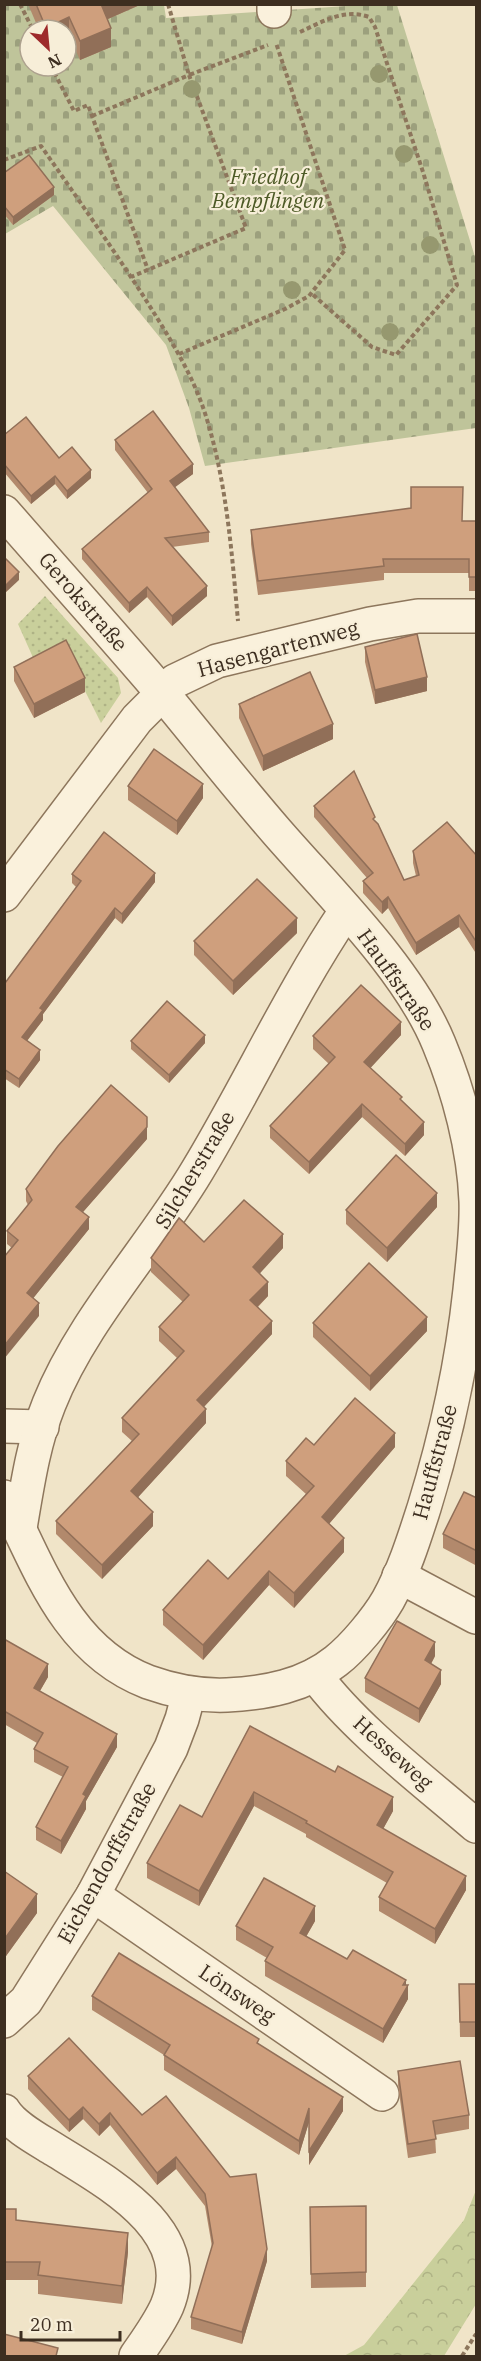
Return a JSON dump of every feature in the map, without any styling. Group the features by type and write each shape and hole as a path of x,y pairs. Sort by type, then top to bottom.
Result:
{"street":[{"name":"Gerokstraße","path":"4,512 161,693"},
{"name":"Hasengartenweg","path":"4,895 137,719 161,693 191,672 217,661 370,624 418,616 477,616"},
{"name":"Hauffstraße","path":"4,1497 45,1583 63,1614 86,1642 129,1675 189,1693 219,1695 250,1694 297,1684 340,1659 386,1603 399,1576 430,1487 461,1363 474,1257 476,1202 474,1179 462,1119 441,1047 416,1000 346,911 161,693"},
{"name":"Silcherstraße","path":"20,1528 33,1458 58,1383 78,1349 198,1171 301,983 346,911"},
{"path":"4,1426 42,1426"},
{"path":"399,1576 477,1617"},
{"name":"Hesseweg","path":"315,1675 338,1703 362,1726 477,1826"},
{"name":"Eichendorffstraße","path":"4,2021 26,2001 93,1896 171,1748 189,1693"},
{"name":"Lönsweg","path":"93,1896 382,2094"},
{"path":"4,2111 33,2136 131,2201 151,2219 164,2241 172,2261 173,2281 168,2304 157,2326 136,2356"}],"path":[{"path":"20,4 27,18"},
{"path":"131,278 246,228 189,75 168,4"},
{"path":"279,17 350,14 369,17 375,27 423,172 457,285 396,355 372,347 311,293"},
{"path":"92,116 189,75 276,42 345,250 311,293 285,309 179,354"},
{"path":"57,78 74,111 88,105 148,270"},
{"path":"4,160 41,146 131,278 179,354 208,422 218,464 242,655"},
{"path":"462,2356 477,2334"}],"green space":[{"name":"Friedhof Bempflingen","path":"5,5 164,5 166,18 361,5 397,5 476,260 476,428 205,466 189,408 166,345 53,206 5,234"},
{"path":"45,596 118,678 121,693 101,723 64,649 35,662 18,624"},
{"path":"476,2190 476,2304 444,2356 344,2356 364,2345 464,2220"}],"building":[{"path":"36,4 101,4 111,28 80,41 78,18 42,18"},
{"path":"29,155 54,187 13,217 4,206 4,173"},
{"path":"153,411 193,464 170,481 209,532 165,538 207,586 172,616 147,587 129,603 82,549 152,489 115,440"},
{"path":"26,417 59,458 72,447 91,470 67,491 55,476 31,496 4,464 4,435"},
{"path":"411,487 463,487 462,521 477,521 477,577 469,577 469,559 383,559 384,566 258,581 251,530 411,508"},
{"path":"4,557 19,572 4,587"},
{"path":"417,634 427,677 375,690 365,647"},
{"path":"66,640 85,678 34,704 14,667"},
{"path":"310,672 333,724 263,756 239,704"},
{"path":"154,749 203,784 177,821 128,786"},
{"path":"354,771 375,817 373,819 378,824 404,880 419,875 413,851 447,822 477,856 477,943 459,915 416,943 388,897 382,902 363,881 373,873 314,806"},
{"path":"104,832 155,873 122,914 115,908 40,1008 43,1010 22,1037 40,1050 19,1079 4,1069 4,982 81,881 72,874"},
{"path":"257,879 297,918 233,981 194,941"},
{"path":"361,985 401,1022 364,1062 402,1097 400,1099 424,1122 405,1144 362,1104 309,1162 270,1126 335,1057 313,1036"},
{"path":"167,1001 205,1035 169,1075 131,1041"},
{"path":"111,1085 147,1117 147,1127 76,1207 89,1217 27,1293 39,1303 4,1346 4,1257 18,1240 7,1231 32,1200 26,1189 58,1146"},
{"path":"396,1155 437,1193 387,1248 346,1210"},
{"path":"244,1200 283,1234 253,1267 268,1282 250,1300 272,1321 197,1400 206,1409 131,1491 153,1512 102,1565 56,1521 139,1434 122,1418 184,1351 159,1327 189,1295 151,1258 179,1218 204,1242"},
{"path":"369,1263 427,1317 370,1376 313,1323"},
{"path":"355,1398 395,1433 322,1517 344,1538 294,1593 269,1571 203,1645 163,1610 208,1560 228,1579 314,1486 286,1461 306,1438 314,1445"},
{"path":"464,1492 477,1498 477,1551 443,1534"},
{"path":"397,1621 435,1642 425,1660 441,1670 419,1709 365,1678"},
{"path":"4,1639 48,1664 34,1688 117,1734 83,1794 86,1796 61,1841 36,1827 68,1767 34,1749 43,1733 4,1711"},
{"path":"250,1726 335,1772 338,1766 393,1797 377,1825 466,1876 435,1929 379,1897 393,1872 254,1792 199,1891 147,1863 180,1805 202,1817"},
{"path":"4,1871 37,1894 6,1937 4,1937"},
{"path":"264,1878 315,1906 300,1933 347,1959 353,1950 406,1980 403,1985 408,1985 383,2029 265,1961 273,1947 236,1926"},
{"path":"119,1953 259,2039 257,2043 343,2097 309,2151 309,2108 299,2141 164,2055 170,2045 92,1996"},
{"path":"459,1984 477,1984 477,2022 460,2022"},
{"path":"69,2038 142,2115 166,2096 230,2177 256,2174 267,2249 242,2332 191,2317 213,2243 205,2194 176,2157 157,2173 110,2113 99,2124 83,2107 69,2120 28,2076"},
{"path":"460,2061 469,2115 433,2121 436,2139 408,2144 398,2071"},
{"path":"366,2206 366,2272 311,2274 310,2207"},
{"path":"4,2209 16,2209 16,2220 128,2233 122,2286 38,2275 40,2262 4,2262"},
{"path":"4,2334 58,2348 56,2356 4,2356"}]}
